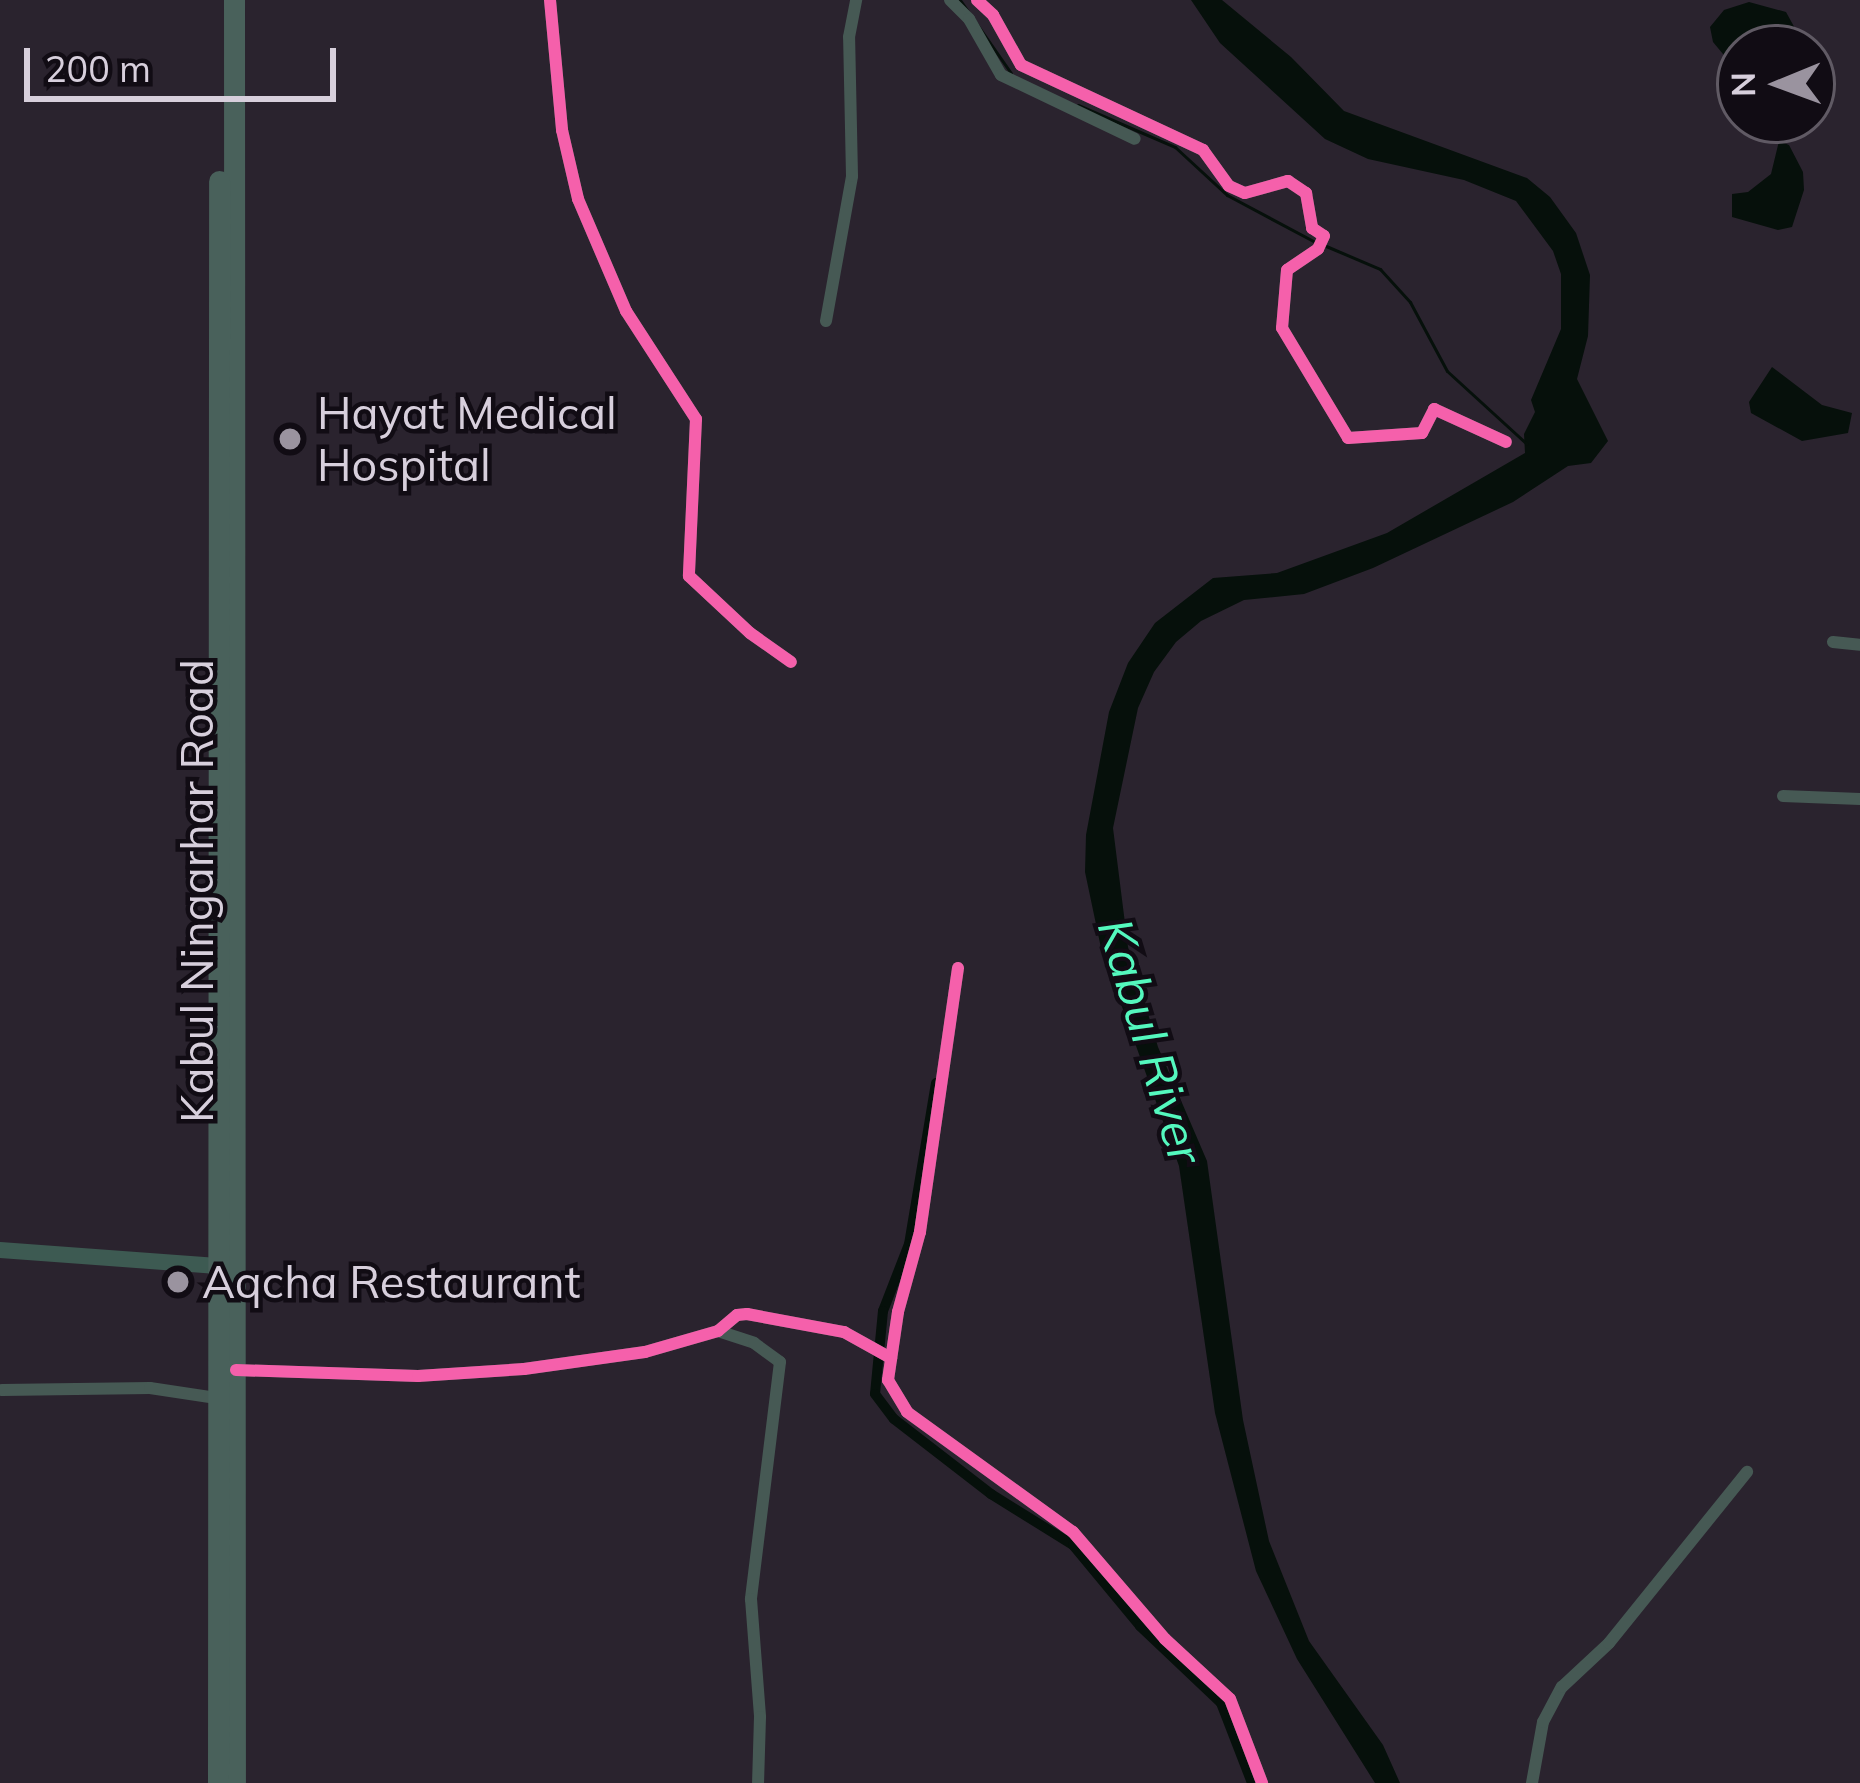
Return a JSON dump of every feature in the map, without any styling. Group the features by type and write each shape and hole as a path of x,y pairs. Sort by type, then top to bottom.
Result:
{"highway":[{"name":"Kabul Ningarhar Road","path":"218,1783 236,1370 226,78 219,0"},
{"name":"Kabul Ningarhar Road","path":"226,78 234,0"},
{"name":"Kabul Ningarhar Road","path":"228,551 216,1398 236,1783"}],"main road":[{"path":"0,1250 217,1266"}],"street":[{"path":"550,0 562,130 578,199 626,311 696,419 689,576 750,633 791,662"},
{"path":"826,321 852,176 849,37 856,0"},
{"path":"950,0 969,20 1001,75 1135,139"},
{"path":"985,7 1021,65 1136,124 1203,150 1229,186 1244,193 1288,181 1306,193 1312,228 1321,243 1287,269 1282,328 1348,438 1422,433 1434,409 1506,442"},
{"path":"1833,642 1860,645"},
{"path":"1783,796 1860,799"},
{"path":"958,968 920,1232 888,1380 907,1412 1073,1532 1166,1640 1230,1699 1262,1783"},
{"path":"236,1370 418,1376 503,1371 645,1352 747,1314 815,1324 891,1358"},
{"path":"722,1326 781,1362 751,1599 760,1717 758,1783"},
{"path":"2,1390 150,1388 216,1398"},
{"path":"1532,1783 1543,1722 1562,1687 1598,1655 1747,1472"}],"water":[{"name":"Kabul River","path":"1191,0 1222,0 1291,57 1344,111 1527,178 1550,197 1576,233 1590,275 1588,336 1577,379 1608,441 1591,463 1568,466 1513,502 1373,568 1304,594 1244,600 1201,621 1176,642 1154,672 1138,708 1113,828 1128,947 1158,1047 1207,1161 1243,1420 1269,1541 1309,1641 1383,1745 1400,1783 1375,1783 1297,1659 1256,1571 1215,1413 1179,1166 1101,948 1085,872 1086,835 1109,712 1128,663 1155,623 1213,578 1277,573 1387,533 1525,453 1524,434 1535,412 1531,400 1561,329 1561,274 1553,251 1516,201 1464,180 1368,159 1325,139 1220,43"},
{"path":"1749,2 1786,12 1793,24 1716,24 1716,46 1710,27 1724,10"},
{"path":"1778,144 1789,145 1803,172 1804,190 1792,227 1778,230 1732,217 1732,194 1748,192 1771,174"},
{"path":"1772,367 1822,405 1852,413 1848,433 1802,441 1751,413 1749,402"}],"waterway":[{"path":"960,0 1011,73"},
{"path":"1078,105 1175,147 1227,195 1317,243"},
{"path":"1326,246 1380,269 1410,302 1447,371 1527,444"},
{"path":"936,1083 909,1244 883,1311 875,1394 894,1419 991,1494 1073,1545 1140,1626 1221,1703 1252,1783"}],"cycle path":[{"path":"550,0 562,130 578,199 626,311 696,419 689,576 750,633 791,662"},
{"path":"977,0 993,15 1021,65 1203,150 1229,186 1245,193 1288,181 1306,193 1312,228 1324,236 1318,249 1287,270 1282,328 1348,438 1422,433 1434,409 1506,442"},
{"path":"958,968 920,1232 898,1312 888,1380 907,1412 1073,1532 1165,1639 1230,1699 1262,1783"},
{"path":"236,1370 418,1376 524,1369 645,1352 718,1331 737,1315 747,1314 844,1332 891,1358"}],"place":[{"name":"Hayat Medical Hospital","path":"290,439"},
{"name":"Aqcha Restaurant","path":"178,1282"}]}
